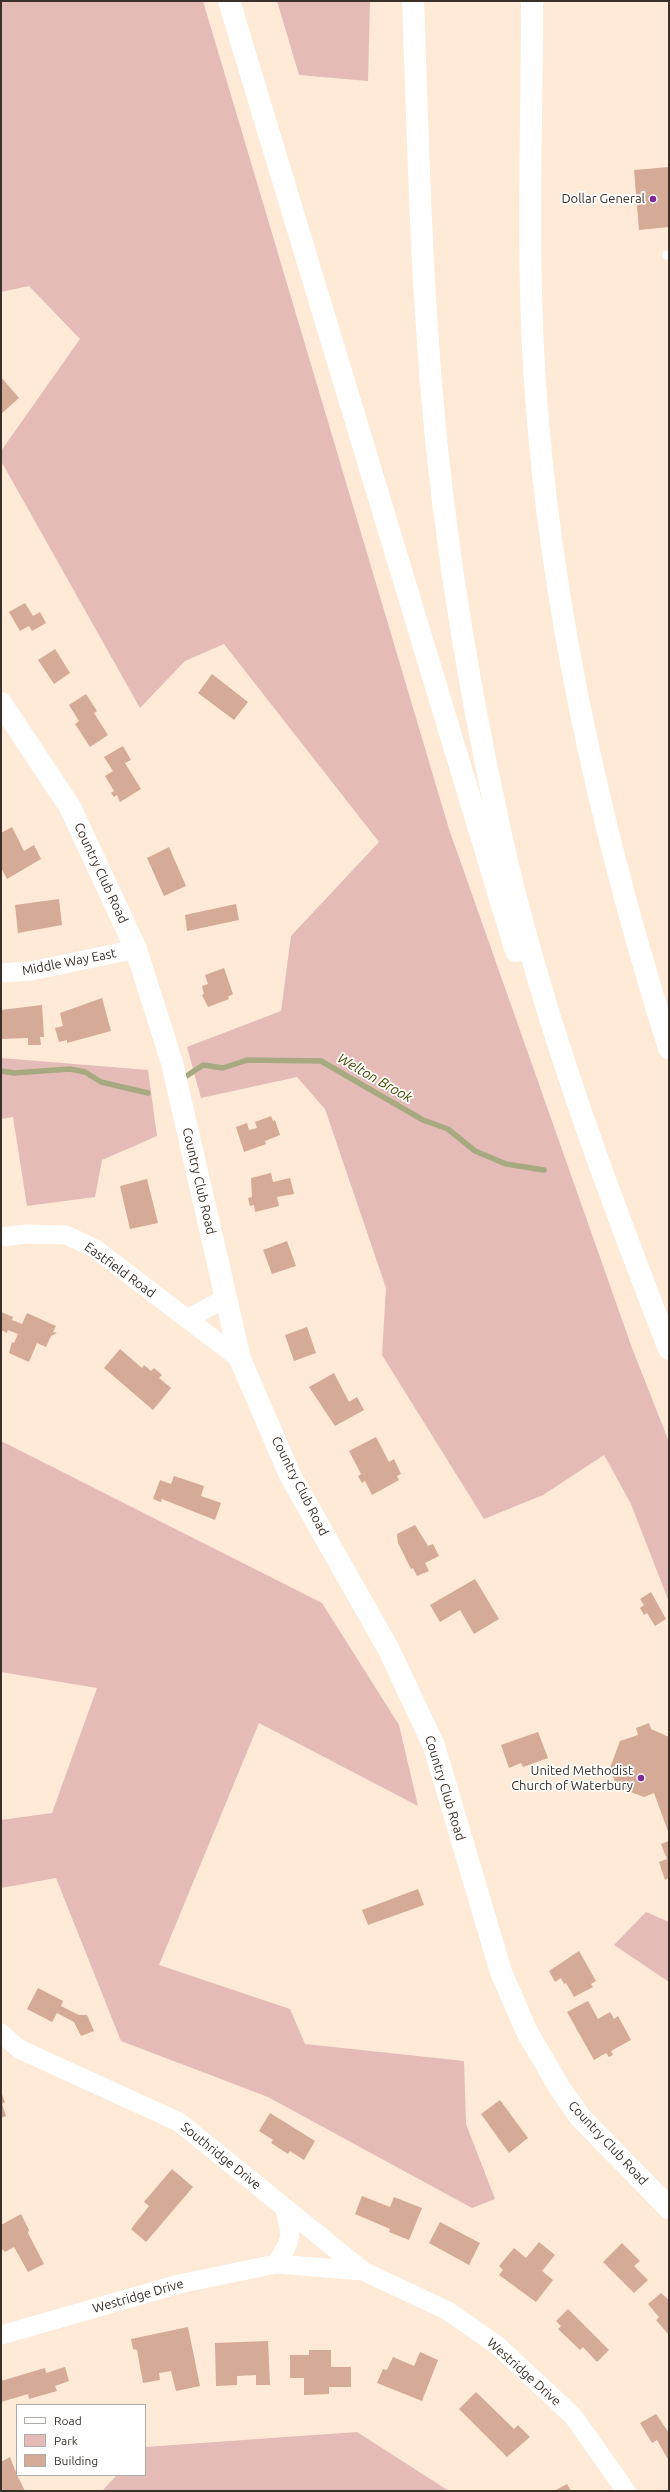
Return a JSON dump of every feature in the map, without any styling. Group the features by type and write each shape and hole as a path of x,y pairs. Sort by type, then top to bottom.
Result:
{"main road":[{"path":"229,1 512,941 545,1034 603,1176 669,1349"},
{"path":"413,1 428,344 442,491 467,656 486,765 522,923 548,1015 603,1176"},
{"path":"525,1 532,168"},
{"path":"532,1 531,312 537,413 556,572 568,650 602,814 626,904 669,1048"},
{"name":"Country Club Road","path":"1,703 70,807 136,949 172,1063 240,1360 290,1475 389,1650 434,1746 501,1972 527,2032 561,2090 580,2117 669,2208"}],"street":[{"name":"Middle Way East","path":"1,973 31,971 136,949"},
{"name":"Eastfield Road","path":"1,1237 27,1234 66,1235 94,1248 240,1360"},
{"path":"187,1319 226,1298"},
{"name":"Southridge Drive","path":"1,2033 19,2049 179,2122 362,2271"},
{"path":"276,2264 289,2244 290,2231 284,2207"},
{"name":"Westridge Drive","path":"1,2335 179,2284 276,2264 362,2271 448,2311 498,2346 573,2416 626,2491"}],"green space":[{"path":"1,1 203,1 449,829 632,1348 669,1442 669,1602 631,1504 604,1455 543,1495 484,1519 382,1355 386,1288 325,1109 297,1077 201,1098 187,1047 281,1011 291,936 379,842 224,644 185,661 140,708 1,461 1,451 80,339 29,286 1,292"},
{"path":"277,1 370,1 368,81 299,75"},
{"path":"1,1058 148,1070 157,1136 102,1160 95,1197 27,1206 13,1117 1,1119"},
{"path":"1,1441 322,1603 399,1725 418,1806 259,1723 159,1965 290,2009 305,2044 464,2061 466,2124 495,2199 472,2208 268,2097 121,2041 56,1878 1,1888 1,1820 52,1813 97,1688 1,1672"},
{"path":"646,1912 669,1922 669,1982 614,1945"},
{"path":"357,2432 449,2491 102,2491 116,2476 146,2476 146,2447"}],"building":[{"name":"Dollar General","path":"669,167 669,227 639,230 634,170"},
{"path":"1,377 19,398 1,414"},
{"path":"25,603 33,616 40,612 46,623 32,631 29,626 20,631 9,612"},
{"path":"55,649 70,673 54,684 38,660"},
{"path":"212,674 248,702 234,720 198,693"},
{"path":"86,694 97,711 94,713 108,735 90,747 75,724 79,721 69,705"},
{"path":"123,746 131,760 125,763 141,789 120,802 117,795 114,797 111,793 114,791 105,776 113,771 104,757"},
{"path":"12,827 24,851 34,845 41,859 7,879 1,868 1,833"},
{"path":"169,847 186,886 164,896 147,858"},
{"path":"59,899 62,925 18,933 15,905"},
{"path":"236,904 239,920 187,931 185,915"},
{"path":"224,968 233,994 228,997 229,999 208,1007 202,995 204,994 202,986 208,984 205,975"},
{"path":"102,998 111,1031 67,1043 67,1040 59,1042 55,1028 63,1026 60,1013"},
{"path":"42,1005 44,1037 40,1037 41,1045 28,1045 28,1038 1,1039 1,1010"},
{"path":"271,1116 273,1121 275,1120 280,1135 265,1141 266,1144 244,1152 236,1127 247,1123 249,1130 257,1128 255,1122"},
{"path":"271,1173 273,1182 290,1178 294,1194 277,1197 279,1206 255,1212 254,1205 250,1206 248,1198 252,1197 251,1178"},
{"path":"147,1179 158,1223 130,1229 120,1186"},
{"path":"287,1241 296,1266 272,1274 263,1250"},
{"path":"1,1312 13,1317 12,1320 22,1324 27,1313 56,1326 53,1332 57,1333 51,1336 46,1347 37,1343 29,1362 9,1353 12,1342 14,1343 18,1334 8,1330 7,1333 1,1330"},
{"path":"307,1327 316,1353 294,1361 285,1335"},
{"path":"120,1349 142,1368 144,1365 151,1371 154,1368 162,1375 159,1378 171,1388 153,1410 104,1368"},
{"path":"334,1373 349,1402 357,1397 364,1410 335,1426 309,1387"},
{"path":"376,1437 389,1462 394,1459 401,1474 397,1476 399,1480 372,1495 365,1481 362,1483 358,1476 361,1474 349,1451"},
{"path":"174,1476 204,1486 201,1496 221,1503 215,1520 162,1499 161,1502 153,1499 160,1480 171,1484"},
{"path":"415,1525 428,1546 433,1544 439,1556 425,1563 429,1571 417,1576 413,1568 411,1569 398,1543 397,1534"},
{"path":"475,1579 499,1619 474,1634 460,1610 440,1622 430,1605"},
{"path":"651,1592 666,1619 655,1626 647,1613 644,1615 640,1608 644,1605 640,1599"},
{"name":"United Methodist Church of Waterbury","path":"649,1723 651,1729 669,1737 669,1834 654,1793 644,1797 617,1787 610,1768 620,1741 638,1735 636,1728"},
{"path":"538,1732 548,1758 523,1767 521,1763 509,1768 501,1745"},
{"path":"669,1841 669,1878 665,1880 659,1862 667,1859 661,1844"},
{"path":"418,1889 424,1905 368,1925 362,1910"},
{"path":"579,1951 596,1981 591,1984 593,1987 574,1997 566,1983 564,1984 561,1978 555,1982 549,1971"},
{"path":"38,1988 63,2001 61,2006 79,2015 87,2015 94,2031 81,2036 74,2022 57,2013 52,2022 27,2009"},
{"path":"588,2001 598,2019 610,2012 614,2019 618,2016 631,2040 611,2051 613,2055 609,2057 606,2053 594,2060 567,2012"},
{"path":"1,2092 5,2102 2,2104 6,2116 1,2118"},
{"path":"500,2100 528,2138 509,2153 481,2114"},
{"path":"270,2113 315,2141 304,2160 290,2151 288,2154 271,2143 273,2140 259,2131"},
{"path":"172,2169 193,2187 146,2242 131,2229 149,2206 144,2202"},
{"path":"362,2196 390,2207 394,2197 422,2208 409,2240 389,2232 390,2229 355,2214"},
{"path":"21,2214 29,2230 28,2233 44,2264 28,2272 14,2247 5,2252 1,2248 1,2225"},
{"path":"440,2222 480,2243 469,2265 429,2243"},
{"path":"539,2242 555,2255 542,2271 553,2280 536,2302 499,2275 503,2270 499,2266 514,2248 526,2258"},
{"path":"622,2243 640,2261 634,2266 648,2280 634,2293 603,2262"},
{"path":"661,2293 669,2300 669,2335 656,2320 659,2317 648,2304"},
{"path":"568,2309 609,2350 597,2362 583,2347 580,2350 558,2329 561,2326 556,2321"},
{"path":"188,2327 200,2386 176,2391 171,2371 159,2373 160,2380 143,2383 137,2350 133,2349 131,2339"},
{"path":"268,2341 270,2385 256,2385 256,2375 237,2376 237,2385 216,2386 215,2343"},
{"path":"309,2350 331,2350 331,2367 351,2367 351,2387 329,2387 329,2394 304,2395 304,2378 290,2378 290,2355 309,2355"},
{"path":"420,2352 438,2360 422,2401 377,2383 383,2369 387,2370 393,2357 414,2366"},
{"path":"65,2367 69,2381 55,2386 57,2391 29,2399 28,2394 1,2402 1,2381 45,2368 46,2373"},
{"path":"476,2392 514,2429 518,2425 530,2437 507,2457 459,2409"},
{"path":"656,2414 669,2433 669,2461 657,2440 652,2443 640,2423"},
{"path":"10,2457 16,2476 18,2476 25,2491 3,2491 1,2486 1,2462"},
{"path":"567,2484 571,2491 554,2491"}],"waterway":[{"name":"Welton Brook","path":"185,1077 203,1065 223,1068 247,1060 321,1061 423,1120 448,1129 475,1151 506,1164 544,1170"},
{"name":"Welton Brook","path":"1,1071 14,1073 70,1069 85,1072 101,1082 148,1093"}],"place":[{"name":"Dollar General","path":"653,199"},
{"name":"United Methodist Church of Waterbury","path":"641,1778"}]}
